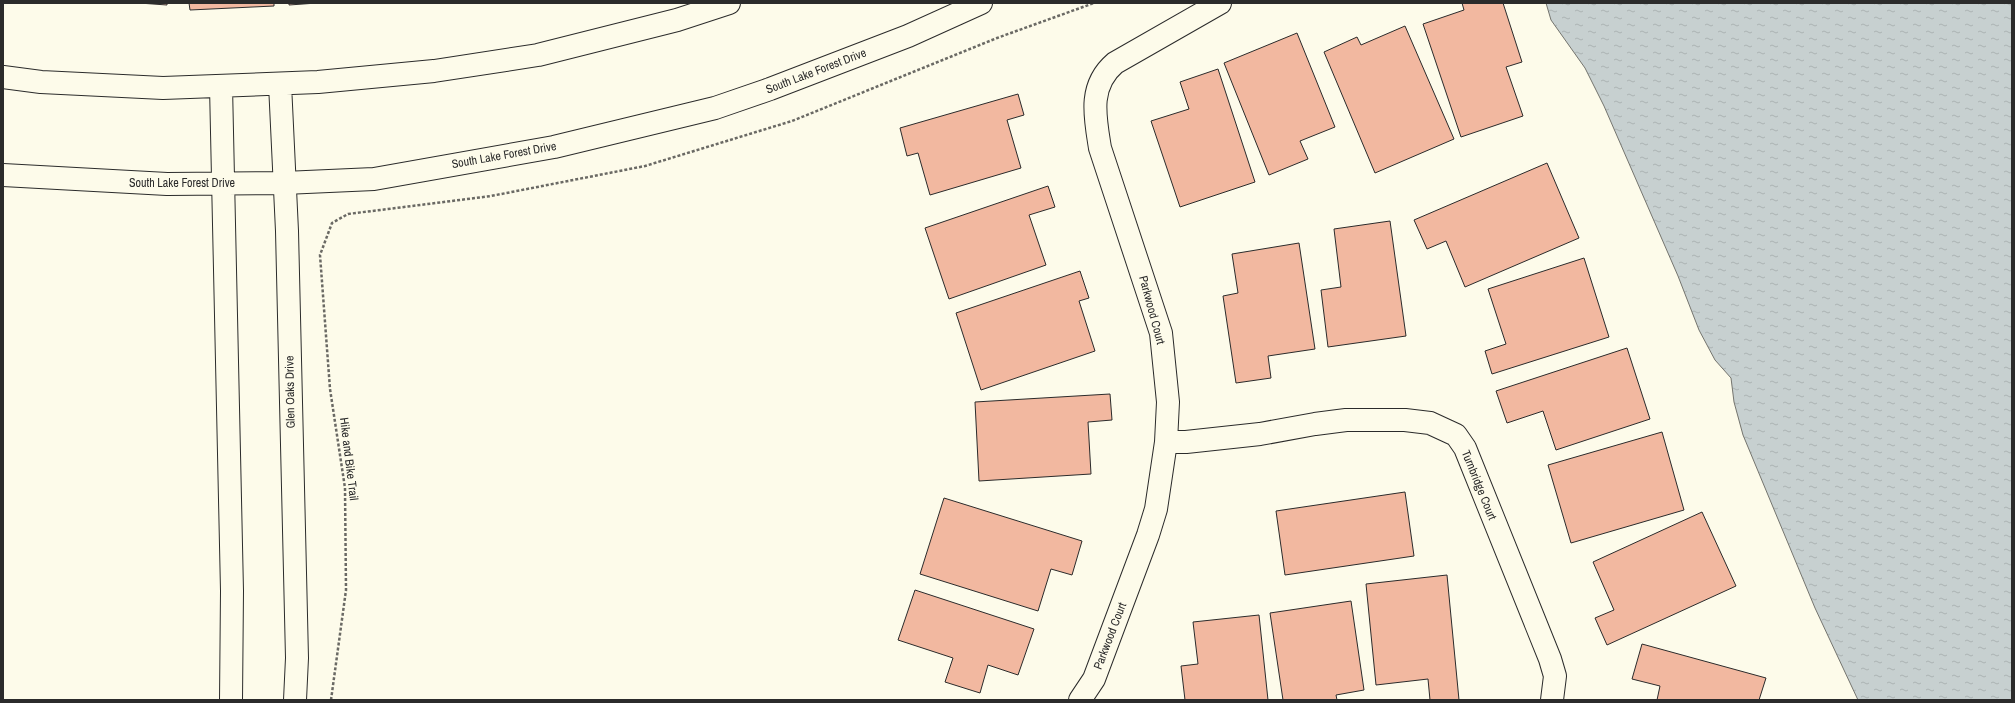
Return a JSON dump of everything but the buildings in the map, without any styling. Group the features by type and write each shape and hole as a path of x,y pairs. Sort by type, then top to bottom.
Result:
{"street":[{"path":"3,78 40,82 164,88 280,84 434,71 538,55 677,20 729,3"},
{"name":"South Lake Forest Drive","path":"3,175 167,184 284,183 382,177 554,147 715,108 770,89 908,36 981,3"},
{"name":"Parkwood Court","path":"1080,700 1094,679 1148,535 1156,509 1166,442 1168,402 1161,333 1100,148 1095,119 1095,99 1098,85 1107,70 1115,63 1220,3"},
{"name":"Glen Oaks Drive","path":"280,84 297,658 295,700"},
{"path":"221,86 232,591 231,700"},
{"name":"Turnbridge Court","path":"1166,442 1186,442 1260,434 1346,420 1405,420 1430,423 1456,435 1465,448 1550,659 1555,676 1552,700"}],"path":[{"name":"Hike and Bike Trail","path":"331,700 346,590 345,488 330,389 320,255 332,223"}],"water":[{"path":"1546,3 2012,3 2012,700 1858,700 1815,608 1743,435 1734,402 1731,378 1715,360 1699,330 1678,276 1604,106 1585,68 1551,20"}]}
